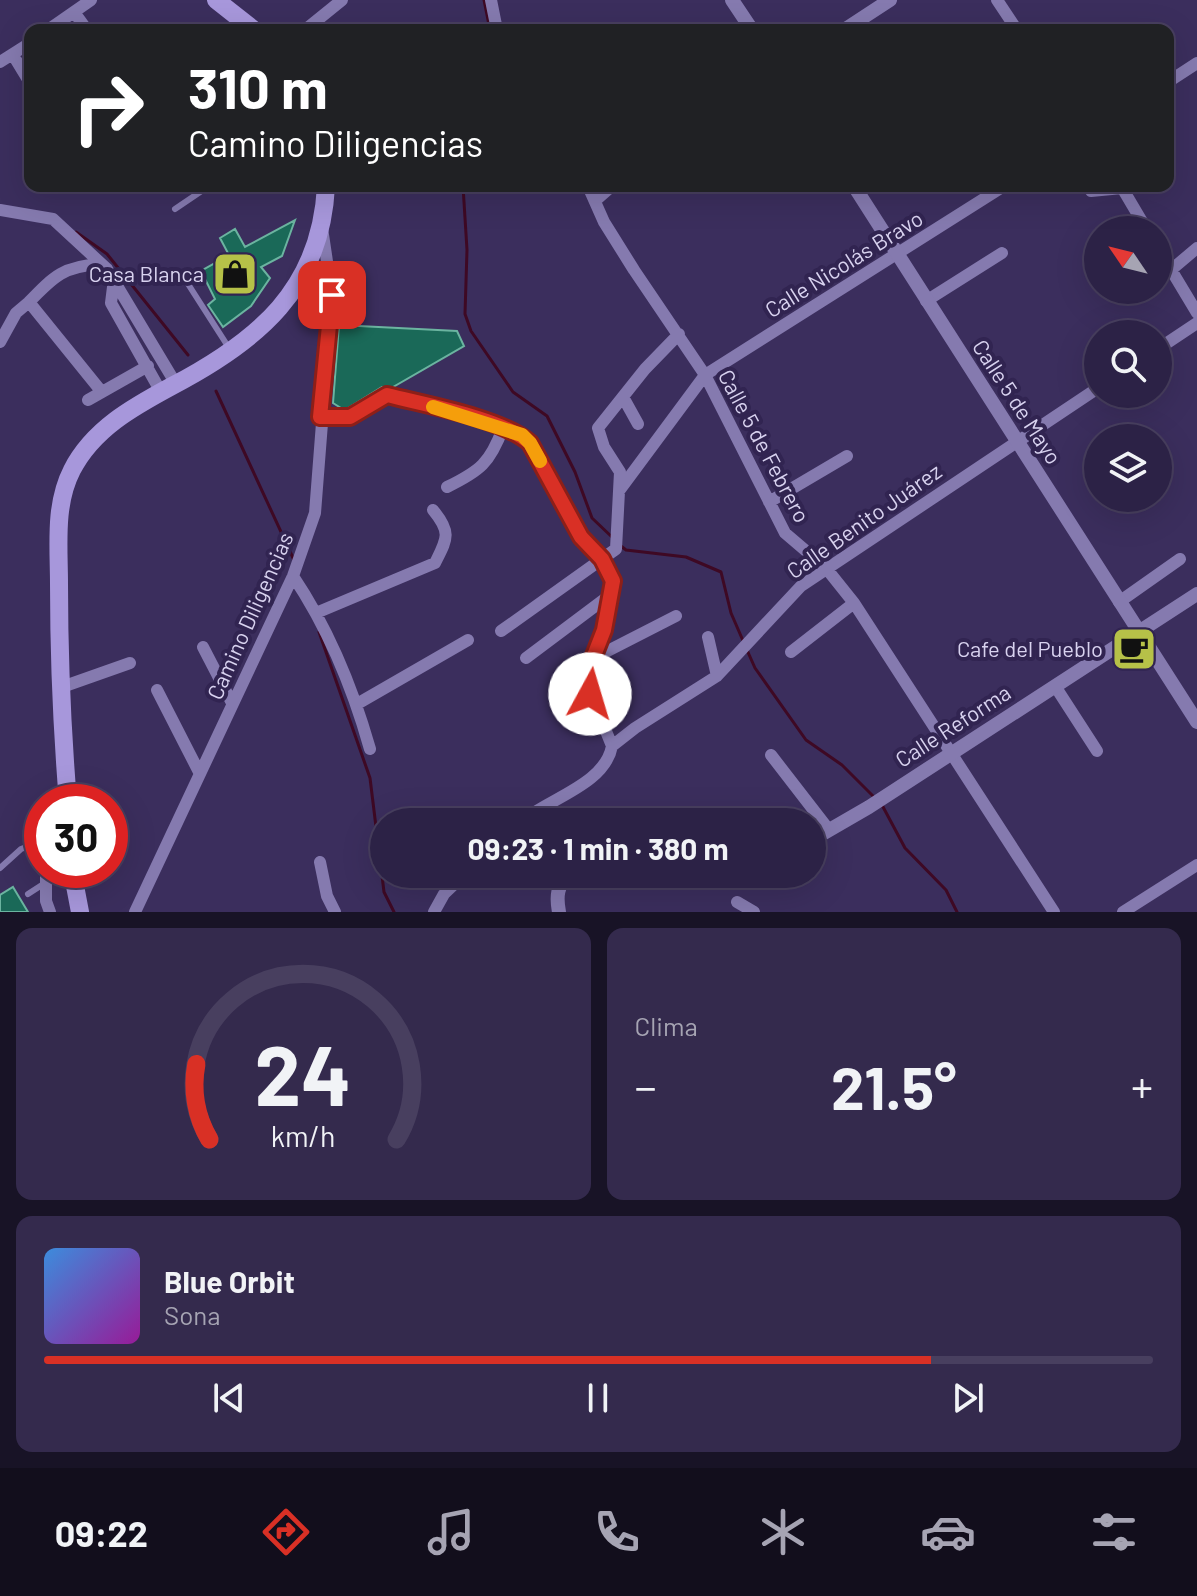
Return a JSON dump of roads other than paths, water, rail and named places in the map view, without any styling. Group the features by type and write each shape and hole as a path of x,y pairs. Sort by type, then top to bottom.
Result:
{"main road":[{"path":"216,0 246,24"},
{"path":"67,784 59,515 65,485 77,460 112,421 231,351 269,321 294,291 309,261 322,222 325,192"},
{"path":"75,888 80,912"}],"street":[{"path":"57,24 91,0"},
{"path":"312,24 342,0"},
{"path":"491,0 496,24"},
{"path":"732,0 748,24"},
{"path":"853,24 890,0"},
{"path":"997,0 1013,24"},
{"path":"74,12 83,24"},
{"path":"0,62 24,47"},
{"path":"13,55 24,73"},
{"path":"1174,78 1197,63"},
{"name":"Calle 5 de Febrero","path":"591,192 604,222 705,375 790,540 826,568 854,603 1054,912"},
{"path":"596,200 605,192"},
{"name":"Calle 5 de Mayo","path":"859,192 1197,722"},
{"name":"Calle Nicolás Bravo","path":"705,375 995,192"},
{"path":"1125,192 1139,216"},
{"path":"0,210 53,219 101,264 114,279 168,388"},
{"name":"Camino Diligencias","path":"135,912 294,578 315,513 320,417 332,295 322,222"},
{"path":"1172,269 1197,248"},
{"path":"926,301 1002,253"},
{"path":"0,342 16,313 54,276 77,265 101,264"},
{"path":"1172,272 1197,313"},
{"path":"114,279 111,303 148,366 168,388"},
{"path":"29,302 101,391"},
{"path":"1172,340 1197,323"},
{"path":"501,631 616,549 620,472 604,447 598,428 645,369 679,334"},
{"path":"88,400 148,366"},
{"path":"619,491 705,375"},
{"path":"320,417 350,417 387,395 503,428 522,435 530,443 581,537 602,559 613,581 604,630 588,671 587,684 612,746"},
{"path":"623,397 638,424"},
{"name":"Calle Benito Juárez","path":"546,808 593,776 610,759 612,746 635,728 717,676 801,586 1084,397"},
{"path":"447,487 474,474 494,452 503,428"},
{"path":"769,502 847,456"},
{"path":"316,612 435,563 446,540 445,525 433,510"},
{"path":"1119,602 1180,559"},
{"path":"294,578 316,612 357,704 370,749"},
{"name":"Calle Reforma","path":"826,832 1197,594"},
{"path":"526,658 610,595"},
{"path":"791,652 854,603"},
{"path":"592,659 676,616"},
{"path":"708,637 717,676"},
{"path":"357,704 468,640"},
{"path":"203,647 232,703"},
{"path":"62,687 130,663"},
{"path":"1055,686 1097,751"},
{"path":"157,690 199,772"},
{"path":"771,755 829,830"},
{"path":"320,862 327,896 335,912"},
{"path":"1123,912 1197,865"},
{"path":"46,888 50,912"},
{"path":"434,912 450,888"},
{"path":"559,888 559,912"},
{"path":"737,902 754,912"}],"lane":[{"path":"175,209 200,192"},
{"path":"181,273 231,351"},
{"path":"0,868 24,848"},
{"path":"28,894 34,888"}],"waterway":[{"path":"484,0 489,24"},
{"path":"463,192 467,250 465,314 471,331 513,392 547,416 575,472 592,518 613,538"},
{"path":"76,232 107,254 188,355"},
{"path":"216,391 294,560"},
{"path":"621,546 626,550 686,557 721,572 731,613 744,643"},
{"path":"319,632 370,778 384,892 394,912"},
{"path":"747,650 755,668 806,740 842,765 874,797"},
{"path":"882,805 905,848 946,890 957,912"}],"place":[{"name":"Casa Blanca","path":"235,274"},
{"name":"Cafe del Pueblo","path":"1134,649"}]}
